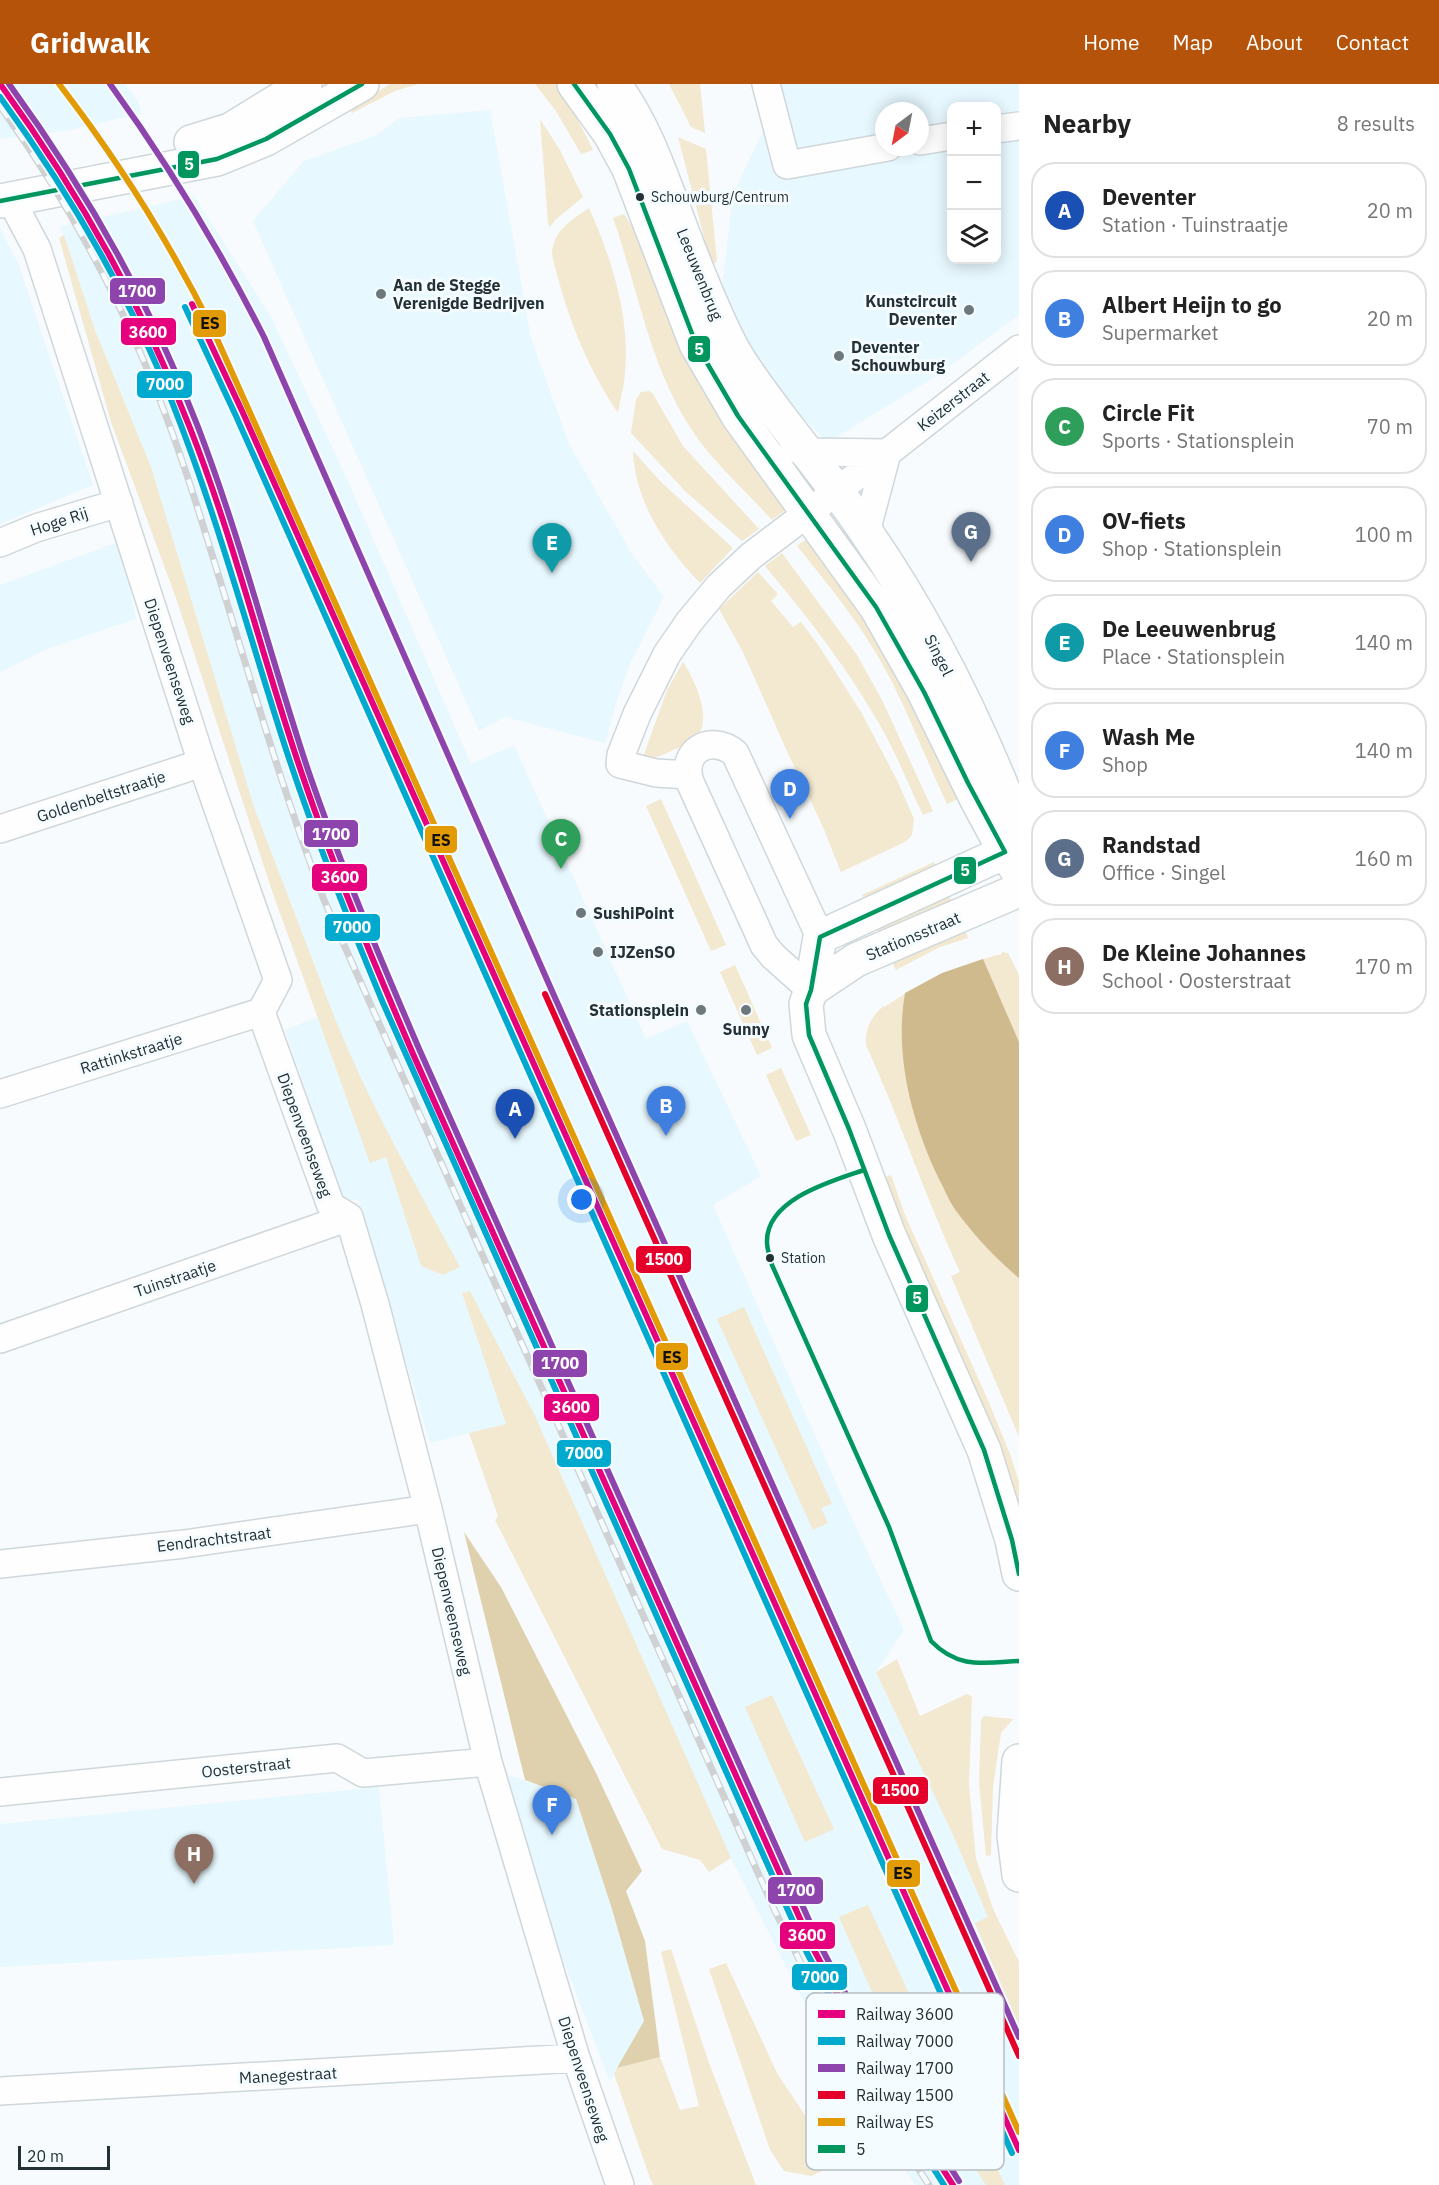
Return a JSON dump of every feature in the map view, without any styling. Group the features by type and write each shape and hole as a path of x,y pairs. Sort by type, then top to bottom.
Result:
{"street":[{"path":"7,197 201,141 230,130 306,84"},
{"path":"7,197 217,159 266,139 362,84"},
{"name":"Leeuwenbrug","path":"574,84 610,134 628,169 696,344 738,416 808,513"},
{"name":"Leeuwenbrug","path":"614,84 635,116 652,150 689,251 731,346 759,388 837,491"},
{"path":"766,84 787,165 875,149"},
{"path":"1001,128 1019,126"},
{"path":"929,140 947,137"},
{"name":"Diepenveenseweg","path":"7,197 37,249 202,763 278,980 261,1012 331,1206 349,1217 375,1304 428,1509 488,1762 576,2058 620,2185"},
{"name":"Keizerstraat","path":"808,513 1019,349"},
{"name":"Leeuwenbrug","path":"738,416 791,448 807,452"},
{"path":"807,452 887,453 866,532"},
{"name":"Singel","path":"837,491 909,597 934,645 1003,788 1015,852"},
{"name":"Hoge Rij","path":"0,543 36,528 119,503"},
{"path":"688,775 647,771 620,764 621,755 637,714 667,654 703,604 751,556 808,513"},
{"name":"Singel","path":"808,513 870,598 903,651 968,783 1015,852"},
{"path":"811,990 764,945 688,775 691,758 703,746 720,744 735,753 820,938 811,990 806,1004 808,1035 849,1129 889,1235 984,1450 1012,1540 1019,1574"},
{"name":"Goldenbeltstraatje","path":"0,829 202,763"},
{"path":"820,938 1015,852"},
{"name":"Stationsstraat","path":"811,990 856,960 1019,890"},
{"name":"Rattinkstraatje","path":"0,1094 261,1012"},
{"name":"Tuinstraatje","path":"0,1339 349,1217"},
{"name":"Eendrachtstraat","path":"0,1564 184,1544 428,1509"},
{"name":"Oosterstraat","path":"0,1792 337,1758 363,1773 488,1762"},
{"path":"1019,1761 1014,1836 1019,1875"},
{"name":"Manegestraat","path":"0,2091 576,2058"}],"shaded area":[{"path":"0,84 125,84 138,101 142,113 70,130 0,139"},
{"path":"390,84 418,84 395,91 352,113 350,109"},
{"path":"535,84 560,84 593,150 581,154 556,111"},
{"path":"669,84 700,84 705,133 691,127"},
{"path":"775,84 1019,84 1019,315 936,376 827,443 765,377 722,288 733,194 779,98"},
{"path":"490,110 531,338 569,444 632,554 664,597 630,664 605,743 505,717 479,731 253,221 304,161 377,135 399,118"},
{"path":"540,119 560,150 583,197 555,220 550,227 548,223"},
{"path":"678,137 706,149 717,262 711,264"},
{"path":"194,196 270,315 348,481 471,764 514,745 646,1039 687,1021 761,1176 713,1205 848,1510 904,1630 876,1672 954,1837 987,1914 1019,1962 1019,2185 915,2185 905,2170 1004,2170 1004,1993 806,1993 806,2006 731,1858 683,1754 506,1424 430,1443 358,1199 343,1202 285,1030 332,1011 254,807 151,467 95,330 64,235 59,227"},
{"path":"589,208 618,288 625,330 624,378 618,413 586,356 563,296 552,254 559,233"},
{"path":"624,214 653,260 791,506 772,520 706,450 675,400 653,350 613,218"},
{"path":"0,228 18,263 93,485 0,524"},
{"path":"64,235 95,330 151,467 254,807 332,1011 376,1109 460,1267 443,1275 421,1266 386,1157 370,1163 271,888 176,598 111,422 59,238"},
{"path":"649,391 653,394 683,446 759,529 742,541 685,491 631,433 636,400 641,392"},
{"path":"633,451 661,482 733,548 700,583 675,555 654,523 640,488"},
{"path":"814,534 865,604 960,798 947,804 892,682 872,646 848,611 797,546"},
{"path":"121,541 136,619 47,649 0,672 0,585"},
{"path":"782,553 857,655 883,702 933,811 923,815 887,738 855,685 812,624 765,566"},
{"path":"758,572 778,594 771,601 793,627 801,622 861,712 897,780 914,819 912,835 905,842 841,872 823,827 743,652 719,609"},
{"path":"683,662 692,678 703,709 701,729 695,738 686,744 642,760 667,690"},
{"path":"661,799 726,945 711,951 646,806"},
{"path":"934,862 938,871 867,906 862,895"},
{"path":"947,892 951,901 879,933 875,923"},
{"path":"965,930 968,938 940,947 896,970 892,962"},
{"path":"1002,952 1008,953 1019,975 1019,1437 951,1276 960,1272 866,1045 870,1023 884,1006 941,975 970,963 1002,954"},
{"path":"983,959 1019,1042 1019,1278 976,1236 950,1201 929,1157 913,1112 904,1064 902,1016 905,993 942,973"},
{"path":"735,965 772,1048 757,1055 720,972"},
{"path":"781,1068 811,1135 796,1141 766,1075"},
{"path":"891,1175 905,1215 1010,1454 1019,1482 1019,1516 897,1220 885,1177"},
{"path":"470,1291 534,1414 731,1858 709,1872 700,1860 662,1849 495,1520 498,1516 469,1433 506,1424 462,1293"},
{"path":"744,1307 832,1504 821,1508 828,1523 813,1530 717,1319"},
{"path":"464,1532 501,1587 596,1773 642,1871 626,1891 645,1941 660,2057 617,2068 644,2021 612,1909 576,1799 525,1780"},
{"path":"897,1659 920,1716 967,1694 972,1697 969,1785 976,1859 994,1911 1019,1962 1019,2027 975,1923 988,1917 954,1837 876,1672"},
{"path":"772,1695 834,1829 805,1842 745,1707"},
{"path":"984,1716 1013,1719 1001,1733 993,1787 991,1855 986,1856 979,1783 981,1720"},
{"path":"506,1774 576,1799 612,1909 644,2021 610,2082 545,1913"},
{"path":"379,1787 394,1945 0,1967 0,1824"},
{"path":"868,1905 909,1993 873,1993 839,1917"},
{"path":"671,1949 709,2063 756,2185 653,2185 650,2178 614,2074 617,2068 660,2057 680,2110 699,2106 661,1952"},
{"path":"726,1963 778,2075 806,2117 806,2170 824,2170 811,2176 784,2171 770,2150 709,1969"},
{"path":"976,2170 998,2170 1005,2185 986,2185"}],"railway":[{"path":"0,106 45,173 86,242 139,351 183,463 283,785 324,900 775,1911 816,1993"},
{"path":"919,2170 929,2185"}],"rail line":[{"name":"3600","path":"0,84 29,124 82,207 129,293 171,382 221,514 315,812 355,917 413,1054 814,1950 837,1993"},
{"name":"1700","path":"9,84 64,165 115,249 180,381 214,469 308,770 361,912 420,1051 821,1947 845,1993"},
{"name":"ES","path":"59,84 103,143 142,203 179,265 213,330 957,1993"},
{"name":"1700","path":"110,84 192,207 264,337 552,991 999,1993"},
{"name":"7000","path":"0,97 24,130 89,234 128,306 163,380 226,556 304,802 383,1003 807,1953 828,1993"},
{"name":"3600","path":"192,304 243,413 949,1993"},
{"name":"7000","path":"185,307 236,416 941,1993"},
{"name":"1500","path":"545,994 991,1993"},
{"name":"1700","path":"1004,2003 1019,2037"},
{"name":"1500","path":"1004,2022 1019,2056"},
{"name":"ES","path":"1004,2098 1019,2132"},
{"name":"3600","path":"1004,2116 1019,2150"},
{"name":"7000","path":"1004,2135 1012,2153"},
{"name":"7000","path":"934,2170 944,2185"},
{"name":"3600","path":"943,2170 953,2185"},
{"name":"1700","path":"952,2170 959,2181"}],"transit line":[{"name":"5","path":"0,201 217,159 266,139 362,84"},
{"name":"5","path":"574,84 610,134 629,169 696,344 738,416 876,607 924,692 968,783 1005,852 820,937 811,990 806,1004 809,1035 849,1129 889,1235 984,1450 1012,1540 1019,1574"},
{"name":"5","path":"864,1170 803,1194 777,1214 770,1227 767,1242 772,1265 889,1527 931,1641 941,1650 961,1660 982,1663 1019,1661"}],"place":[{"name":"Schouwburg/Centrum","path":"640,197"},
{"name":"Aan de Stegge Verenigde Bedrijven","path":"381,294"},
{"name":"Kunstcircuit Deventer","path":"969,310"},
{"name":"Deventer Schouwburg","path":"839,356"},
{"name":"Randstad","path":"971,562"},
{"name":"De Leeuwenbrug","path":"552,573"},
{"name":"OV-fiets","path":"790,819"},
{"name":"Circle Fit","path":"561,869"},
{"name":"SushiPoint","path":"581,913"},
{"name":"IJZenSO","path":"598,952"},
{"name":"Stationsplein","path":"701,1010"},
{"name":"Sunny","path":"746,1010"},
{"name":"Albert Heijn to go","path":"666,1136"},
{"name":"Deventer","path":"515,1139"},
{"name":"Station","path":"770,1258"},
{"name":"Wash Me","path":"552,1835"},
{"name":"De Kleine Johannes","path":"194,1884"}]}
